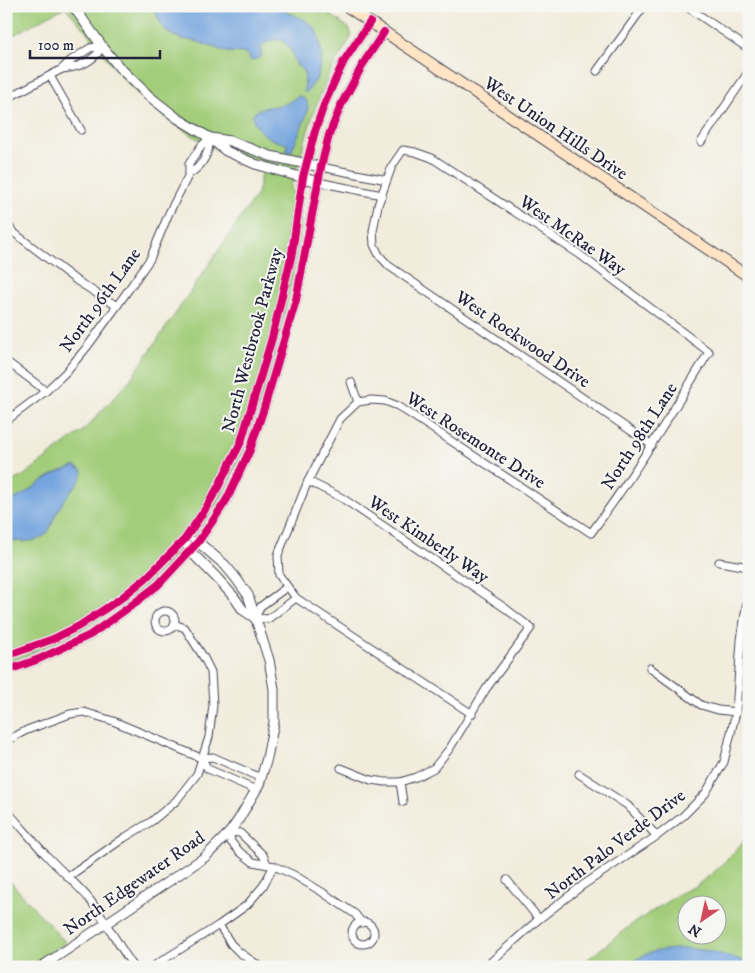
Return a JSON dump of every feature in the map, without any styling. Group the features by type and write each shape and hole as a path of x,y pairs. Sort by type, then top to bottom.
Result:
{"main road":[{"name":"West Union Hills Drive","path":"346,6 749,277"}],"street":[{"path":"73,6 119,67 177,118 226,150 255,164 318,182 382,195 387,180 270,156 230,141 210,138"},
{"path":"597,71 644,6"},
{"path":"686,6 749,49"},
{"name":"North Westbrook Parkway","path":"6,656 53,639 79,626 120,599 146,578 185,539 204,511 240,442 263,372 292,253 306,163 324,105 344,61 370,22"},
{"name":"North Westbrook Parkway","path":"6,671 40,659 90,635 158,585 198,542 227,498 253,442 296,300 320,166 329,135 342,104 363,64 384,32"},
{"path":"6,98 62,69 70,60 90,48 102,46"},
{"path":"701,142 749,71"},
{"path":"50,76 81,130"},
{"name":"North 96th Lane","path":"6,422 46,391 71,366 117,306 150,259 189,174 198,169 209,151 210,138"},
{"name":"West McRae Way","path":"387,180 392,166 404,150 432,158 579,254 709,352"},
{"name":"West Rockwood Drive","path":"382,195 373,231 374,245 379,255 389,266 652,445"},
{"path":"6,223 13,232 77,280 117,306"},
{"name":"North 98th Lane","path":"591,533 620,494 652,445 709,352"},
{"path":"6,361 46,391"},
{"path":"342,768 371,780 385,782 400,782 416,777 434,768 450,748 472,714 296,598 279,575 278,554 308,481 340,418 358,402 351,382"},
{"name":"West Rosemonte Drive","path":"358,402 371,400 385,401 398,406 591,533"},
{"name":"West Kimberly Way","path":"308,481 342,498 531,628 486,689 472,714"},
{"name":"North Edgewater Road","path":"41,967 204,857 230,832 256,790 261,778 274,722 274,689 269,660 248,595 235,576 198,542 185,539"},
{"name":"North Edgewater Road","path":"185,539 190,551 216,576 243,610 255,618"},
{"path":"719,562 749,567"},
{"path":"287,587 261,606 255,618 268,619 296,598"},
{"name":"North Palo Verde Drive","path":"485,967 539,919 584,885 657,836 683,816 705,794 724,762 736,712 741,640 749,588"},
{"path":"68,877 152,821 176,801 197,774 209,737 214,705 211,672 185,628 174,624"},
{"path":"650,668 701,705 718,710 736,712"},
{"path":"6,741 27,730 70,714 84,712 113,721 201,758 213,757 261,778"},
{"path":"201,758 208,769 256,790"},
{"path":"579,774 627,805 657,836"},
{"path":"400,782 403,802"},
{"path":"6,810 89,899 134,967"},
{"path":"270,865 263,855 240,833 230,832 231,842 253,862 270,865 294,875 355,914 362,923"},
{"path":"152,967 247,905 263,886 270,865"},
{"name":"North Palo Verde Drive","path":"507,880 539,919"},
{"path":"219,925 231,944 261,967"}],"green space":[{"path":"6,6 318,6 349,28 352,36 329,74 315,108 291,186 301,223 290,288 272,365 260,403 236,466 220,499 190,544 124,602 84,628 21,658 6,662 6,484 23,476 85,429 130,380 257,194 262,171 199,139 155,109 128,84 65,7 6,39"},
{"path":"749,834 749,967 578,967 631,925 679,894 696,886 719,868"},
{"path":"6,877 66,943 28,967 6,967"}],"water":[{"path":"152,6 274,6 305,20 314,27 318,35 322,54 316,80 307,92 304,92 305,80 303,70 297,66 290,49 283,41 276,40 264,44 261,47 261,57 251,61 245,53 226,52 199,42 174,36 163,27"},
{"path":"299,96 307,102 308,108 291,152 287,152 287,144 265,135 256,125 252,116 258,110 285,104"},
{"path":"75,466 83,471 82,476 69,493 46,534 33,541 6,541 6,503 49,477"},
{"path":"687,948 709,951 749,962 749,967 630,967 635,961 648,954 664,950"}],"cycle path":[{"path":"6,656 53,639 79,626 120,599 146,578 185,539 217,489 241,442 272,338 292,253 303,177 315,131 324,105 344,61 370,22"},
{"path":"6,671 39,659 90,635 158,585 198,542 227,499 250,450 296,300 321,167 329,135 342,103 363,64 384,32"}]}
